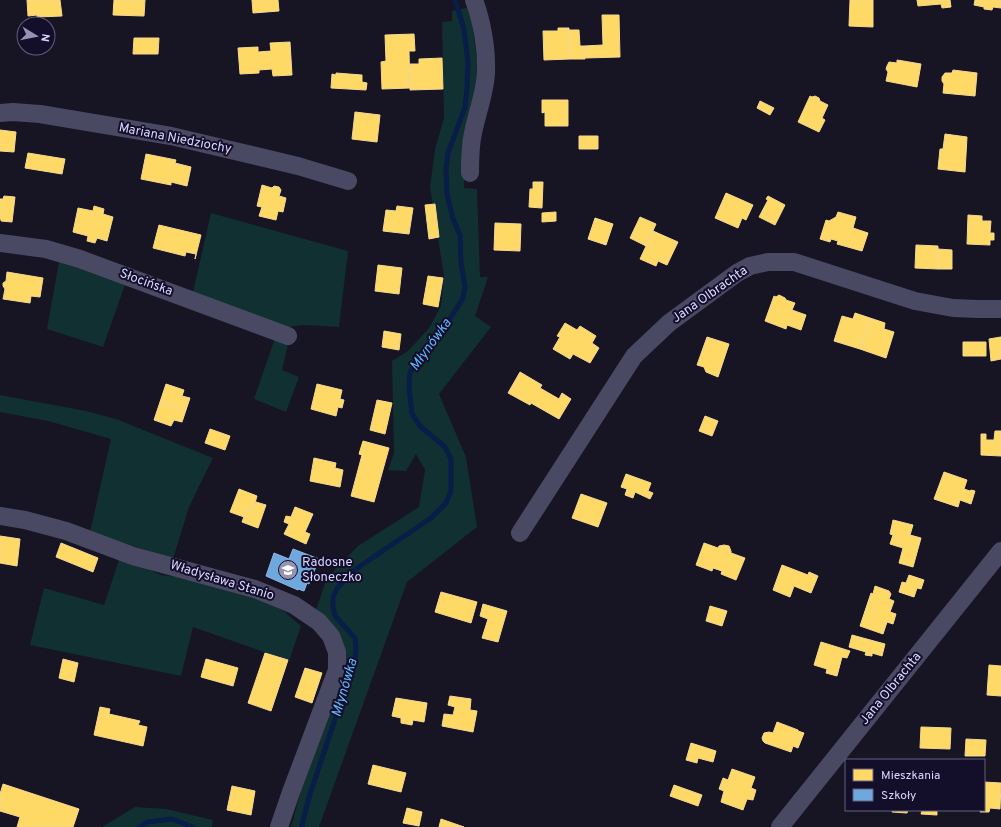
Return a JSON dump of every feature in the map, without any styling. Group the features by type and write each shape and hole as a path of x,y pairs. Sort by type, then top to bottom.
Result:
{"street":[{"path":"470,173 470,150 486,73 479,14 474,0"},
{"name":"Mariana Niedziochy","path":"0,113 13,112 40,114 171,136 298,166 348,181"},
{"name":"Słocińska","path":"0,243 46,249 80,259 288,336"},
{"name":"Jana Olbrachta","path":"520,533 634,356 669,323 750,266 768,262 794,262 915,301 953,308 1001,309"},
{"name":"Władysława Stanio","path":"0,516 25,520 66,531 133,556 255,589 294,605 319,622 331,636 337,652 337,670 279,827"},
{"name":"Jana Olbrachta","path":"780,827 1001,551"}],"green space":[{"path":"470,7 479,75 465,146 464,188 477,189 480,277 488,277 475,316 491,327 439,394 466,457 477,527 407,582 319,827 291,827 301,790 343,675 316,610 327,578 358,546 419,507 425,470 416,454 406,471 388,470 394,453 392,361 408,351 429,328 441,306 444,276 430,187 435,149 444,118 442,22 452,21 452,11"},
{"path":"211,213 348,251 339,327 303,325 288,327 193,292"},
{"path":"59,262 126,282 103,347 47,329"},
{"path":"275,338 288,344 282,370 299,377 286,412 254,399"},
{"path":"0,395 86,411 116,419 213,458 189,507 173,559 90,532 111,439 48,421 0,412"},
{"path":"120,557 161,575 200,580 243,591 284,611 301,626 289,661 193,627 181,676 30,645 44,588 104,605"},
{"path":"135,807 166,809 213,820 212,827 102,827"}],"building: Mieszkania":[{"path":"27,0 60,0 62,16 28,16"},
{"path":"114,0 145,0 144,16 113,15"},
{"path":"252,0 278,0 279,11 253,13"},
{"path":"850,0 873,0 873,27 849,26"},
{"path":"917,0 950,0 951,7 942,8 941,4 918,6"},
{"path":"975,0 1001,0 1001,8 993,7 992,10 984,9 984,7 974,5"},
{"path":"602,15 619,15 620,57 585,58 584,46 603,45"},
{"path":"558,28 569,28 570,59 544,60 543,31 558,31"},
{"path":"569,30 579,30 580,46 584,46 585,59 570,59"},
{"path":"414,34 415,51 409,51 410,88 382,89 381,62 386,61 385,35"},
{"path":"134,38 159,38 158,54 133,54"},
{"path":"290,42 292,75 273,76 272,69 259,70 259,73 240,74 238,48 258,47 258,52 271,51 270,43"},
{"path":"442,58 443,89 410,90 410,64 419,64 419,59"},
{"path":"897,60 921,64 917,87 886,81 888,72 886,69 889,62 897,63"},
{"path":"953,70 977,73 975,96 943,93 944,84 942,77 945,73 952,73"},
{"path":"336,73 362,75 362,82 367,83 366,90 331,88 332,74 336,75"},
{"path":"810,96 819,98 820,101 828,105 822,118 825,120 819,132 798,122"},
{"path":"542,100 568,100 568,126 545,126 545,112 542,113"},
{"path":"760,101 774,108 770,115 757,108"},
{"path":"355,112 380,115 377,142 352,139"},
{"path":"0,130 16,132 14,152 0,151"},
{"path":"945,134 967,137 965,172 938,169 940,149 943,149"},
{"path":"579,136 598,136 598,149 579,149"},
{"path":"28,153 65,159 62,174 25,168"},
{"path":"146,154 176,160 175,163 191,167 187,186 171,182 171,185 141,179"},
{"path":"533,182 543,182 542,208 529,207 530,189 533,189"},
{"path":"262,185 272,188 274,186 279,187 281,190 279,196 286,198 283,212 278,211 276,220 259,216 262,207 257,206"},
{"path":"726,193 753,205 746,220 742,218 738,228 715,218"},
{"path":"4,196 15,197 12,222 1,221 0,219 0,199 3,199"},
{"path":"768,196 785,205 775,225 759,217 768,200 766,199"},
{"path":"435,204 439,237 429,239 425,205"},
{"path":"94,206 104,209 103,214 113,217 107,241 97,238 95,243 87,241 88,236 73,232 78,208 93,211"},
{"path":"397,206 413,208 409,234 383,231 386,210 396,211"},
{"path":"556,212 556,221 542,222 542,213"},
{"path":"838,212 856,217 853,228 868,233 862,251 837,244 838,241 831,239 830,242 820,239 826,220 829,221 836,217"},
{"path":"968,215 982,216 982,221 991,221 990,233 994,233 994,240 990,240 990,245 967,244"},
{"path":"640,217 656,224 646,246 630,238"},
{"path":"595,218 613,224 606,245 588,239"},
{"path":"495,223 521,224 520,251 494,250"},
{"path":"159,225 201,235 195,259 196,254 186,252 185,256 153,248"},
{"path":"653,231 678,242 667,265 658,261 656,266 640,259"},
{"path":"916,245 938,246 938,269 915,268"},
{"path":"938,249 952,250 952,269 938,269"},
{"path":"378,265 402,268 399,294 375,291"},
{"path":"7,272 43,278 40,297 31,296 30,303 3,299 5,289 3,283 6,281"},
{"path":"428,276 443,278 438,307 423,304"},
{"path":"779,295 786,300 795,303 792,310 806,315 801,330 787,325 786,329 765,321 774,296 776,297"},
{"path":"855,313 870,318 860,349 834,341 842,316 853,319"},
{"path":"870,318 885,323 884,329 894,332 886,358 860,349"},
{"path":"565,323 577,330 580,326 596,336 592,343 599,348 590,363 573,354 570,359 553,349 560,337 557,336"},
{"path":"384,331 401,334 399,350 382,347"},
{"path":"707,337 729,344 718,377 706,372 704,367 697,365"},
{"path":"1001,337 1001,359 991,361 989,339"},
{"path":"963,342 986,342 986,356 963,356"},
{"path":"520,372 542,385 540,388 559,399 562,393 571,399 559,419 531,403 530,405 508,393"},
{"path":"166,384 184,390 182,396 190,398 186,410 160,402"},
{"path":"317,384 342,390 340,399 344,400 342,408 338,407 336,416 311,409"},
{"path":"377,400 392,403 385,434 370,430"},
{"path":"160,402 186,410 182,422 174,420 171,426 154,420"},
{"path":"705,416 718,421 712,436 699,431"},
{"path":"210,429 230,436 225,450 205,443"},
{"path":"995,431 1001,431 1001,456 981,455 981,434 986,434 986,440 994,440"},
{"path":"363,441 389,448 374,502 351,496 362,455 359,454"},
{"path":"314,458 336,463 335,468 343,470 340,487 310,481"},
{"path":"944,472 967,480 964,489 975,491 971,504 960,500 958,507 934,499"},
{"path":"626,474 651,483 648,491 653,493 650,499 635,492 633,498 625,495 627,489 621,487"},
{"path":"239,489 257,496 253,510 247,508 244,517 230,512"},
{"path":"581,494 607,503 598,527 572,518"},
{"path":"256,502 266,505 258,528 242,522 247,508 253,510"},
{"path":"295,507 313,514 305,532 310,534 306,544 284,534 289,524 284,522 286,516 291,517"},
{"path":"893,520 913,525 910,535 921,538 913,567 899,563 903,548 890,544 893,535 890,534"},
{"path":"0,536 20,539 17,566 0,563"},
{"path":"61,543 98,558 93,572 56,557"},
{"path":"704,543 718,548 719,546 724,545 729,546 731,553 745,558 736,580 721,574 722,571 713,568 712,571 696,565"},
{"path":"782,565 808,575 809,572 818,576 811,593 794,586 790,597 773,590"},
{"path":"909,575 924,580 921,589 917,588 914,597 899,592 902,582 906,583"},
{"path":"875,586 889,591 891,594 889,599 894,601 890,612 896,614 893,624 887,622 883,634 860,626 871,593 873,594"},
{"path":"441,592 477,602 471,623 435,612"},
{"path":"483,604 507,611 498,642 482,638 488,619 480,616"},
{"path":"710,606 727,611 722,626 706,621"},
{"path":"852,635 885,644 882,656 872,653 872,656 865,655 866,652 849,647"},
{"path":"821,642 850,651 847,658 842,657 837,676 826,673 827,669 814,665"},
{"path":"265,653 288,660 271,711 248,703"},
{"path":"63,659 78,663 74,682 59,678"},
{"path":"206,659 238,668 233,686 201,677"},
{"path":"989,665 1001,666 1001,696 987,695"},
{"path":"305,668 322,673 312,703 295,697"},
{"path":"450,696 471,699 470,710 477,711 473,732 442,726 444,714 453,715 455,707 448,705"},
{"path":"396,698 427,703 424,722 413,720 412,725 401,723 401,718 392,716"},
{"path":"100,707 110,709 109,714 140,721 138,725 147,727 143,746 94,735"},
{"path":"777,722 804,733 798,748 793,746 791,752 763,741 762,738 764,733 773,733"},
{"path":"921,727 951,728 950,749 920,748"},
{"path":"966,739 986,740 985,756 965,756"},
{"path":"691,743 716,751 713,762 698,758 697,763 686,760"},
{"path":"373,765 406,773 401,792 368,784"},
{"path":"732,769 755,777 751,788 756,790 753,800 747,799 743,810 721,802 724,791 719,789 723,778 728,780"},
{"path":"985,782 1001,783 1000,809 990,808 989,812 980,812 985,811"},
{"path":"3,784 79,809 73,827 17,827 20,817 0,811 0,794"},
{"path":"674,785 702,795 698,806 670,796"},
{"path":"232,786 255,791 251,815 227,810"},
{"path":"407,808 422,812 419,826 403,823"},
{"path":"892,811 908,811 907,813"},
{"path":"922,811 937,811 937,815 921,814"},
{"path":"441,819 464,827 439,827"}],"building: Szkoły":[{"path":"293,549 319,559 309,584 307,583 304,591 298,590 266,576 274,553 289,559"}],"waterway":[{"name":"Młynówka","path":"302,827 310,794 355,660 355,638 335,616 333,597 338,587 356,569 431,518 446,503 451,491 451,459 445,447 420,426 412,414 409,388 410,373 419,357 451,317 463,298 465,287 461,263 460,235 453,219 447,194 446,170 448,153 465,107 467,89 468,63 464,29 455,0"},
{"name":"Młynówka","path":"139,827 148,822 172,819 193,827"}],"place":[{"name":"Radosne Słoneczko","path":"288,570"}]}
